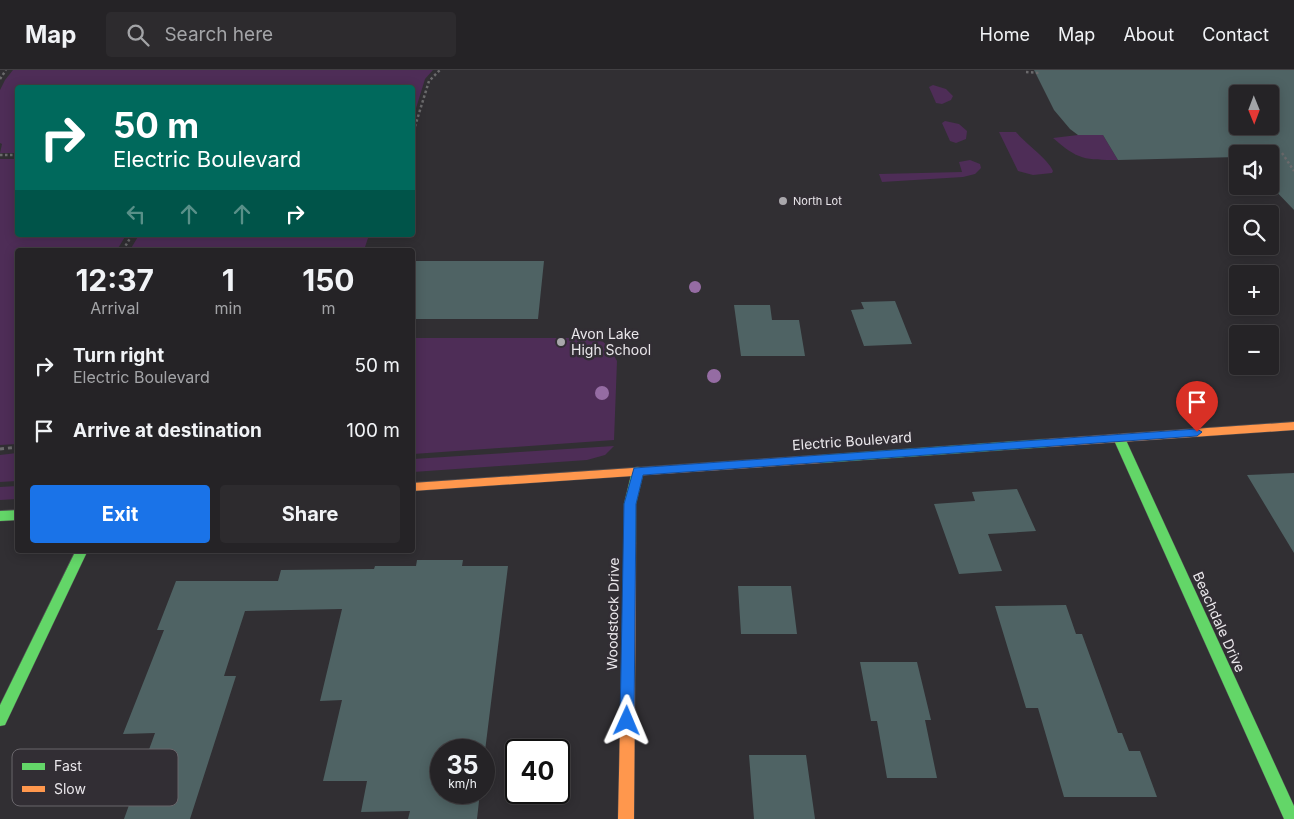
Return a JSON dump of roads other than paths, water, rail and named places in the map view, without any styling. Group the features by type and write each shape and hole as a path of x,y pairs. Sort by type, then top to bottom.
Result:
{"street":[{"name":"Electric Boulevard","path":"415,487 1294,426"},
{"name":"Beachdale Drive","path":"1119,438 1292,819"},
{"name":"Woodstock Drive","path":"626,819 630,504 638,471"},
{"path":"0,516 15,515"},
{"path":"0,720 81,553"}],"place":[{"name":"North Lot","path":"783,201"},
{"name":"Avon Lake High School","path":"561,342"}]}
